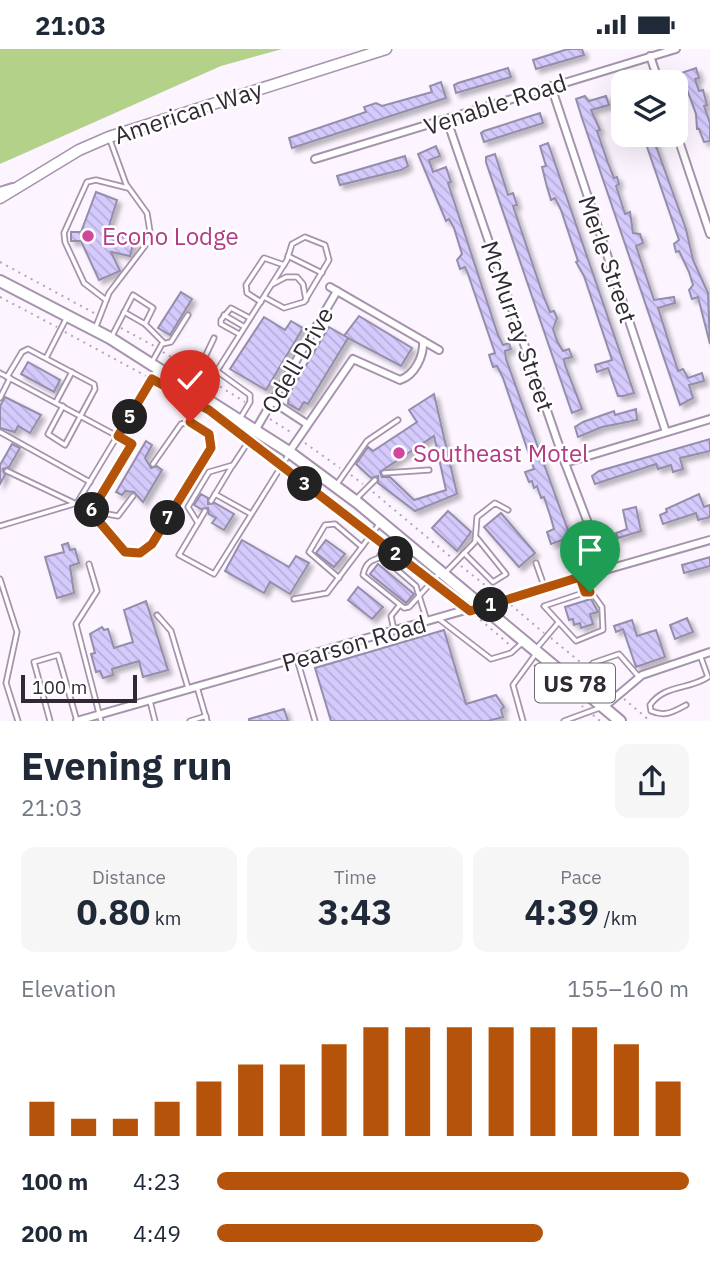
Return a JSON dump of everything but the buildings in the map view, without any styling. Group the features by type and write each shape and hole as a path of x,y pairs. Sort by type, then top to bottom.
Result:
{"highway":[{"path":"0,196 13,188"},
{"name":"US 78","path":"1,281 111,339 290,452 355,500 482,607 519,645 575,683 620,721"}],"main road":[{"name":"American Way","path":"13,188 109,137 386,49"}],"street":[{"name":"Venable Road","path":"315,159 676,49"},
{"path":"650,56 655,70"},
{"name":"Merle Street","path":"551,86 666,432"},
{"name":"McMurray Street","path":"447,120 565,463 606,569"},
{"path":"681,147 710,234"},
{"name":"Odell Drive","path":"256,429 334,289 423,341"},
{"path":"290,452 353,359 400,380 408,378 422,355 423,341 439,350"},
{"path":"272,401 307,424"},
{"path":"565,463 710,419"},
{"name":"Pearson Road","path":"77,721 101,718 197,687 470,611 710,540"},
{"path":"604,707 640,677 710,652"}],"lane":[{"path":"95,331 106,300 151,238 145,210 128,188 109,137"},
{"path":"106,300 84,283 65,242 64,233 88,181 128,188"},
{"path":"202,395 248,317 262,299 284,265 295,241 306,237 314,238 328,252 329,260 306,301 284,308 262,299 247,293 246,285 264,258 284,265"},
{"path":"288,255 322,273"},
{"path":"271,285 286,277 297,277 303,284 306,301"},
{"path":"111,339 132,295 153,308 145,324"},
{"path":"239,334 221,324 224,315 231,308 248,317"},
{"path":"124,312 145,324 163,342 171,342 188,315"},
{"path":"224,315 243,326"},
{"path":"46,358 67,316"},
{"path":"214,338 202,358 206,366 250,395 250,401 240,419"},
{"path":"0,526 75,504 152,379 163,342"},
{"path":"0,398 8,377 25,350 46,358 95,387 67,444 51,438 48,433 63,406"},
{"path":"56,402 72,372"},
{"path":"0,373 132,444 91,512"},
{"path":"336,486 367,441 398,420"},
{"path":"91,512 125,552 134,554 148,548 211,448 210,436 192,423 181,424 153,464"},
{"path":"211,501 256,429"},
{"path":"0,432 90,482"},
{"path":"205,511 179,555 214,574 290,452"},
{"path":"198,523 188,507 191,498 209,471 233,465"},
{"path":"384,473 429,470"},
{"path":"7,471 91,512 118,516 133,496"},
{"path":"355,500 375,480"},
{"path":"215,494 251,514"},
{"path":"464,553 493,582 506,574 477,538 477,517 495,503 508,510"},
{"path":"294,599 326,594 381,522"},
{"path":"339,578 309,552 325,526 335,524 362,547"},
{"path":"404,542 395,553 380,555 362,575 399,606 409,607 477,538"},
{"path":"380,555 415,585 428,622"},
{"path":"536,563 544,588"},
{"path":"89,564 97,591 75,624 101,718"},
{"path":"580,577 585,592"},
{"path":"0,579 17,632 6,683 18,721"},
{"path":"585,592 592,593 601,603 602,631 576,641 545,609 545,604 585,592"},
{"path":"394,632 391,616 399,606"},
{"path":"157,615 170,629 188,690"},
{"path":"439,619 491,659 519,645"},
{"path":"523,721 513,685 558,623"},
{"path":"50,721 34,662 58,655 77,721"},
{"path":"575,683 593,663 619,655 640,677"},
{"path":"686,705 660,715 651,711 650,705 655,697 673,687 709,679 700,655"},
{"path":"296,659 315,721"},
{"path":"0,685 6,683"},
{"path":"190,721 206,719 197,687"},
{"path":"150,701 155,721"},
{"path":"564,721 604,707"}],"path":[{"path":"0,297 186,398"},
{"path":"219,418 470,611 519,645"},
{"path":"534,655 600,721"}],"green space":[{"path":"0,49 282,49 221,66 0,164"}],"place":[{"name":"Econo Lodge","path":"88,236"},
{"name":"Southeast Motel","path":"399,453"}],"route":[{"path":"190,422 209,434 211,448 152,544 140,553 129,554 91,512 132,444 118,436 152,379 209,410 470,611 580,577 585,592 590,592"}]}
